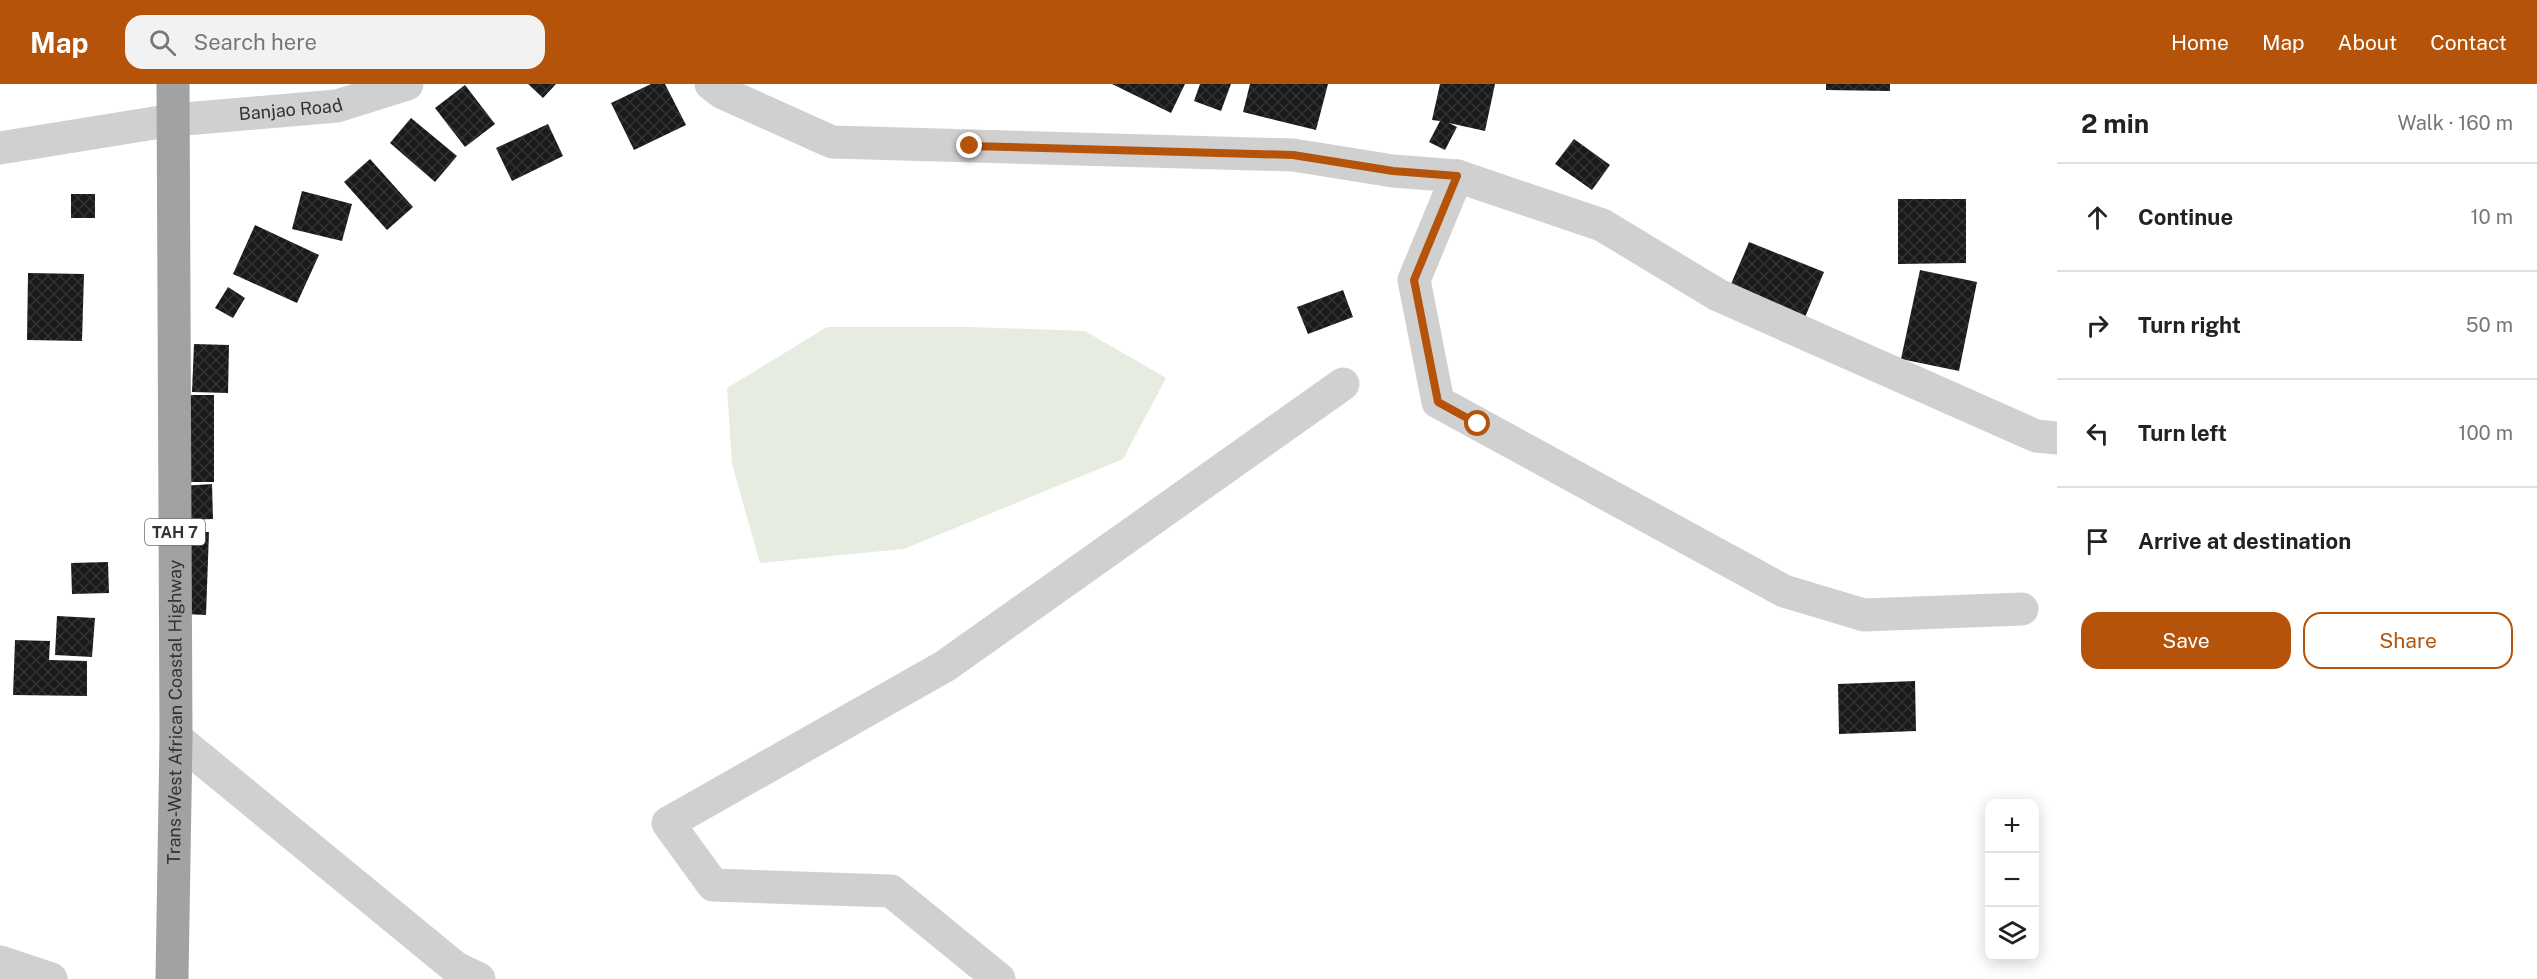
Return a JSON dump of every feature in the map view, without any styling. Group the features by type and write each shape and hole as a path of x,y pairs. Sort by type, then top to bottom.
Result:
{"highway":[{"name":"Trans-West African Coastal Highway","path":"172,979 176,738 173,84"}],"street":[{"name":"Banjao Road","path":"0,148 173,120 337,106 407,84"},
{"path":"711,84 723,93 832,142 1293,155 1393,171 1457,176 1602,225 1718,295 2036,436 2057,438"},
{"path":"1457,176 1414,280 1438,402 1784,591 1864,615 2022,609"},
{"path":"999,979 891,891 713,885 668,823 945,666 1343,384"},
{"path":"176,738 456,968 479,979"},
{"path":"0,962 51,979"}],"shaded area":[{"path":"827,327 970,327 1085,331 1166,378 1123,459 904,549 760,563 732,464 727,388"}],"building":[{"path":"528,84 556,84 543,98"},
{"path":"651,84 665,84 686,125 634,150 611,103"},
{"path":"1112,84 1185,84 1171,113"},
{"path":"1200,84 1231,84 1221,111 1194,101"},
{"path":"1250,84 1328,84 1316,130 1243,112"},
{"path":"1440,84 1495,84 1485,131 1449,123 1457,127 1445,150 1429,142 1440,121 1432,120"},
{"path":"1826,84 1890,84 1890,91 1826,90"},
{"path":"465,85 495,124 465,147 435,108"},
{"path":"411,118 457,156 435,182 390,143"},
{"path":"548,124 563,156 512,181 496,148"},
{"path":"1574,139 1610,165 1592,190 1555,164"},
{"path":"370,159 413,207 387,230 344,182"},
{"path":"302,191 352,204 342,241 292,229"},
{"path":"71,194 95,194 95,218 71,218"},
{"path":"1898,199 1966,199 1966,263 1898,264"},
{"path":"255,225 319,255 297,303 233,274"},
{"path":"1749,242 1824,272 1803,322 1728,291"},
{"path":"1920,270 1977,282 1959,371 1901,359"},
{"path":"28,273 84,274 82,341 27,340"},
{"path":"228,287 245,298 233,318 215,308"},
{"path":"1343,290 1353,317 1308,334 1297,307"},
{"path":"194,344 229,345 228,393 192,392"},
{"path":"189,395 214,395 214,482 188,482"},
{"path":"212,484 213,519 183,520 181,486"},
{"path":"186,532 209,532 206,615 184,614"},
{"path":"108,562 109,593 72,594 71,563"},
{"path":"57,616 95,618 92,657 55,655"},
{"path":"15,640 50,641 49,660 87,661 87,696 13,695"},
{"path":"1915,681 1916,731 1839,734 1838,684"}],"route":[{"path":"970,146 1293,155 1393,171 1457,176 1414,280 1438,402 1478,424"}]}
